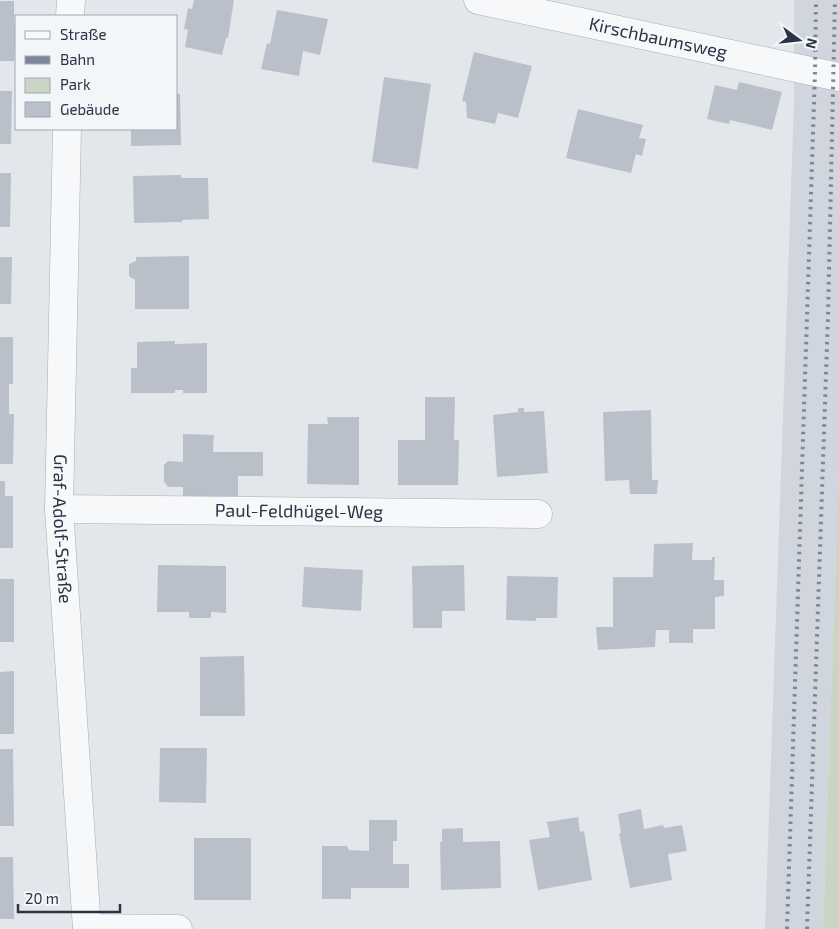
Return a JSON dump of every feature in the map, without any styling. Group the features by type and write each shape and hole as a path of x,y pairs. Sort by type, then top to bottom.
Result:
{"street":[{"path":"70,15 71,0"},
{"name":"Kirschbaumsweg","path":"478,0 839,77"},
{"name":"Graf-Adolf-Straße","path":"67,130 59,509 87,928"},
{"name":"Paul-Feldhügel-Weg","path":"59,509 538,514"},
{"path":"87,928 178,929"}],"shaded area":[{"path":"794,0 839,0 839,468 823,929 765,929 794,102"}],"green space":[{"path":"839,468 839,929 823,929"}],"building":[{"path":"194,0 234,0 228,38 226,38 222,55 185,47 188,30 184,29 188,8 192,9"},
{"path":"0,1 14,1 14,61 0,61"},
{"path":"277,10 328,19 320,55 303,51 299,76 261,69 267,43 270,44"},
{"path":"474,52 532,66 518,118 498,113 495,124 467,118 466,102 462,101"},
{"path":"384,77 431,84 418,169 372,162"},
{"path":"739,82 782,92 772,130 730,120 729,124 707,119 715,85 737,90"},
{"path":"0,91 12,91 11,144 0,144"},
{"path":"178,94 180,94 181,145 131,146 131,130 178,130"},
{"path":"578,109 643,125 639,138 646,139 642,156 636,154 631,173 566,158"},
{"path":"0,173 11,173 10,227 0,227"},
{"path":"181,175 181,178 208,178 209,219 182,220 182,222 134,223 133,176"},
{"path":"189,256 189,309 135,309 135,280 129,276 129,264 136,261 136,257"},
{"path":"0,257 12,257 11,304 0,304"},
{"path":"0,337 13,337 13,384 9,384 9,414 14,414 13,464 0,464"},
{"path":"175,341 175,344 207,343 207,393 183,393 183,390 175,390 175,393 131,393 131,368 137,368 137,342"},
{"path":"425,397 455,397 454,440 459,440 458,485 398,485 398,440 425,440"},
{"path":"518,408 524,408 524,412 544,411 548,473 497,477 493,415 518,412"},
{"path":"651,410 652,480 658,480 657,494 630,494 629,480 605,481 603,412"},
{"path":"327,417 359,417 359,485 307,484 308,424 328,424"},
{"path":"183,434 214,435 213,452 263,452 263,476 238,476 238,496 183,496 183,487 168,487 164,482 164,465 168,461 183,462"},
{"path":"0,481 5,481 5,496 13,496 13,548 0,548"},
{"path":"693,543 692,560 712,560 712,557 715,557 714,580 724,580 724,596 715,597 715,629 693,629 693,643 669,643 669,630 656,630 655,647 598,650 596,627 613,627 613,577 653,577 654,544"},
{"path":"158,565 226,566 226,613 211,612 211,618 189,618 189,612 157,612"},
{"path":"464,565 465,611 442,611 442,628 413,628 412,566"},
{"path":"304,567 363,570 361,611 302,607"},
{"path":"507,576 558,577 557,618 536,618 536,621 506,620"},
{"path":"0,579 14,579 14,642 0,642"},
{"path":"244,656 245,716 200,716 200,657"},
{"path":"14,671 14,734 0,734 0,672"},
{"path":"160,748 207,748 206,803 159,802"},
{"path":"0,749 13,749 14,826 0,826"},
{"path":"641,809 644,829 663,825 664,828 682,825 687,851 668,854 672,880 630,888 619,834 621,833 618,814"},
{"path":"578,817 580,832 584,831 592,880 538,890 529,840 550,837 547,822"},
{"path":"369,820 397,820 397,841 393,841 393,864 409,864 409,888 351,888 351,899 322,899 322,846 347,846 349,850 369,851"},
{"path":"463,828 463,842 500,841 501,888 441,890 440,842 442,842 442,829"},
{"path":"194,838 251,838 251,900 194,900"},
{"path":"0,857 13,857 14,919 0,919"}],"railway":[{"path":"787,929 816,0"},
{"path":"807,929 828,316 835,0"}]}
